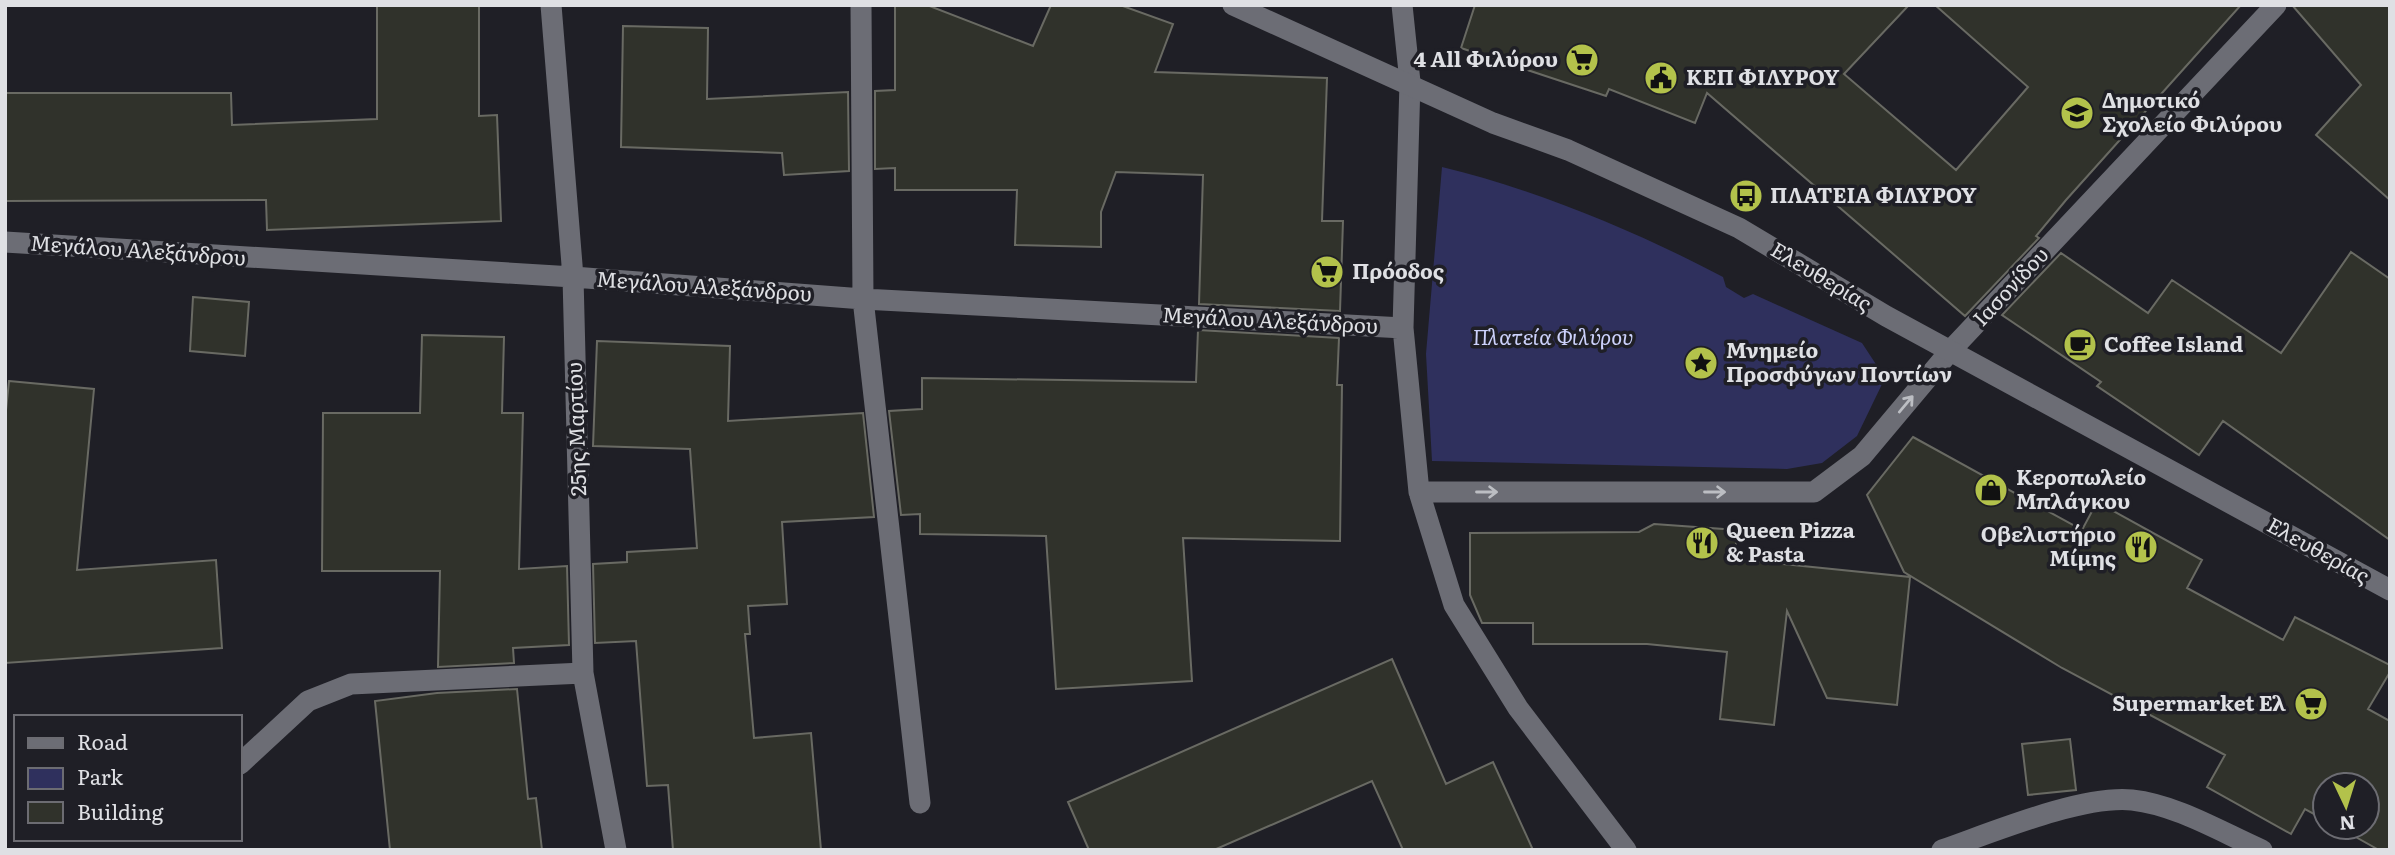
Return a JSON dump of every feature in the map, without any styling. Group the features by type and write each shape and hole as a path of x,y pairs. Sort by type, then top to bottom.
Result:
{"street":[{"name":"25ης Μαρτίου","path":"551,5 573,277 583,673 616,850"},
{"path":"861,5 863,299 920,803"},
{"name":"Ελευθερίας","path":"1233,5 1409,82 1493,123 1568,150 1739,228 1886,316 2390,590"},
{"path":"1402,5 1409,82 1403,328 1419,492 1454,605 1518,708 1626,850"},
{"name":"Ιασονίδου","path":"1419,492 1814,492 1862,456 1951,350 2276,5"},
{"name":"Μεγάλου Αλεξάνδρου","path":"5,242 573,277 863,299 1403,328"},
{"path":"242,762 308,701 344,686 385,681 583,673"},
{"path":"1942,850 2036,817 2084,805 2131,800 2167,808 2262,850"}],"green space":[{"name":"Πλατεία Φιλύρου","path":"1442,167 1513,187 1586,213 1723,277 1726,287 1744,298 1753,294 1862,343 1885,378 1857,436 1822,463 1787,469 1432,461 1426,354"}],"building":[{"path":"377,5 479,5 479,116 497,115 501,221 267,230 266,200 5,201 5,93 231,93 232,125 377,119"},
{"path":"895,5 927,5 1033,46 1051,5 1120,5 1173,24 1155,72 1327,78 1322,221 1343,221 1340,311 1199,304 1203,175 1116,172 1101,212 1101,247 1015,245 1017,190 895,190 895,168 875,169 875,91 895,90"},
{"path":"1475,5 1909,5 1844,74 1956,170 2028,87 1935,5 2241,5 2066,200 2036,236 2039,238 1965,316 1707,93 1695,123 1609,89 1606,96 1461,48"},
{"path":"2292,5 2390,5 2390,200 2316,135 2361,85"},
{"path":"623,26 708,28 707,99 848,92 849,171 784,175 782,153 621,147"},
{"path":"2351,252 2390,279 2390,540 2223,421 2199,455 2097,386 2101,382 2002,315 2061,253 2148,313 2172,280 2281,353"},
{"path":"193,297 249,302 245,356 190,351"},
{"path":"1198,330 1339,338 1337,385 1342,385 1340,541 1183,538 1192,681 1056,689 1046,536 920,534 920,514 901,515 889,411 922,409 922,378 1196,382"},
{"path":"422,335 504,337 502,413 523,413 519,569 567,566 569,645 513,648 514,663 438,667 440,571 322,571 323,413 420,413"},
{"path":"597,341 730,346 728,421 863,413 874,517 782,522 787,604 748,606 750,634 745,634 754,738 811,733 821,850 673,850 668,785 647,786 636,641 595,643 593,564 627,562 627,552 697,548 690,449 593,446"},
{"path":"9,381 94,389 77,570 216,560 222,648 5,663 5,420"},
{"path":"1913,437 2082,530 2097,502 2202,560 2187,588 2283,640 2295,617 2390,665 2390,672 2368,709 2390,721 2390,850 2379,850 2363,841 2381,841 2381,771 2311,771 2311,812 2305,809 2291,834 2207,787 2225,755 2062,668 1904,572 1867,495"},
{"path":"1654,524 1737,530 1735,559 1910,577 1897,705 1827,698 1787,611 1774,725 1720,719 1727,652 1647,644 1533,644 1533,623 1482,623 1470,595 1470,533 1639,532"},
{"path":"1392,659 1446,784 1493,762 1533,850 1403,850 1372,781 1214,850 1089,850 1068,802"},
{"path":"517,689 528,799 536,798 542,850 390,850 375,701 437,693"},
{"path":"2070,739 2076,790 2028,795 2022,744"}],"place":[{"name":"4 All Φιλύρου","path":"1582,60"},
{"name":"ΚΕΠ ΦΙΛΥΡΟΥ","path":"1661,78"},
{"name":"Δημοτικό Σχολείο Φιλύρου","path":"2077,113"},
{"name":"ΠΛΑΤΕΙΑ ΦΙΛΥΡΟΥ","path":"1746,196"},
{"name":"Πρόοδος","path":"1327,272"},
{"name":"Coffee Island","path":"2080,345"},
{"name":"Μνημείο Προσφύγων Ποντίων","path":"1701,363"},
{"name":"Κεροπωλείο Μπλάγκου","path":"1991,490"},
{"name":"Queen Pizza & Pasta","path":"1702,543"},
{"name":"Οβελιστήριο Μίμης","path":"2141,547"},
{"name":"Supermarket Ελ","path":"2311,704"}]}
